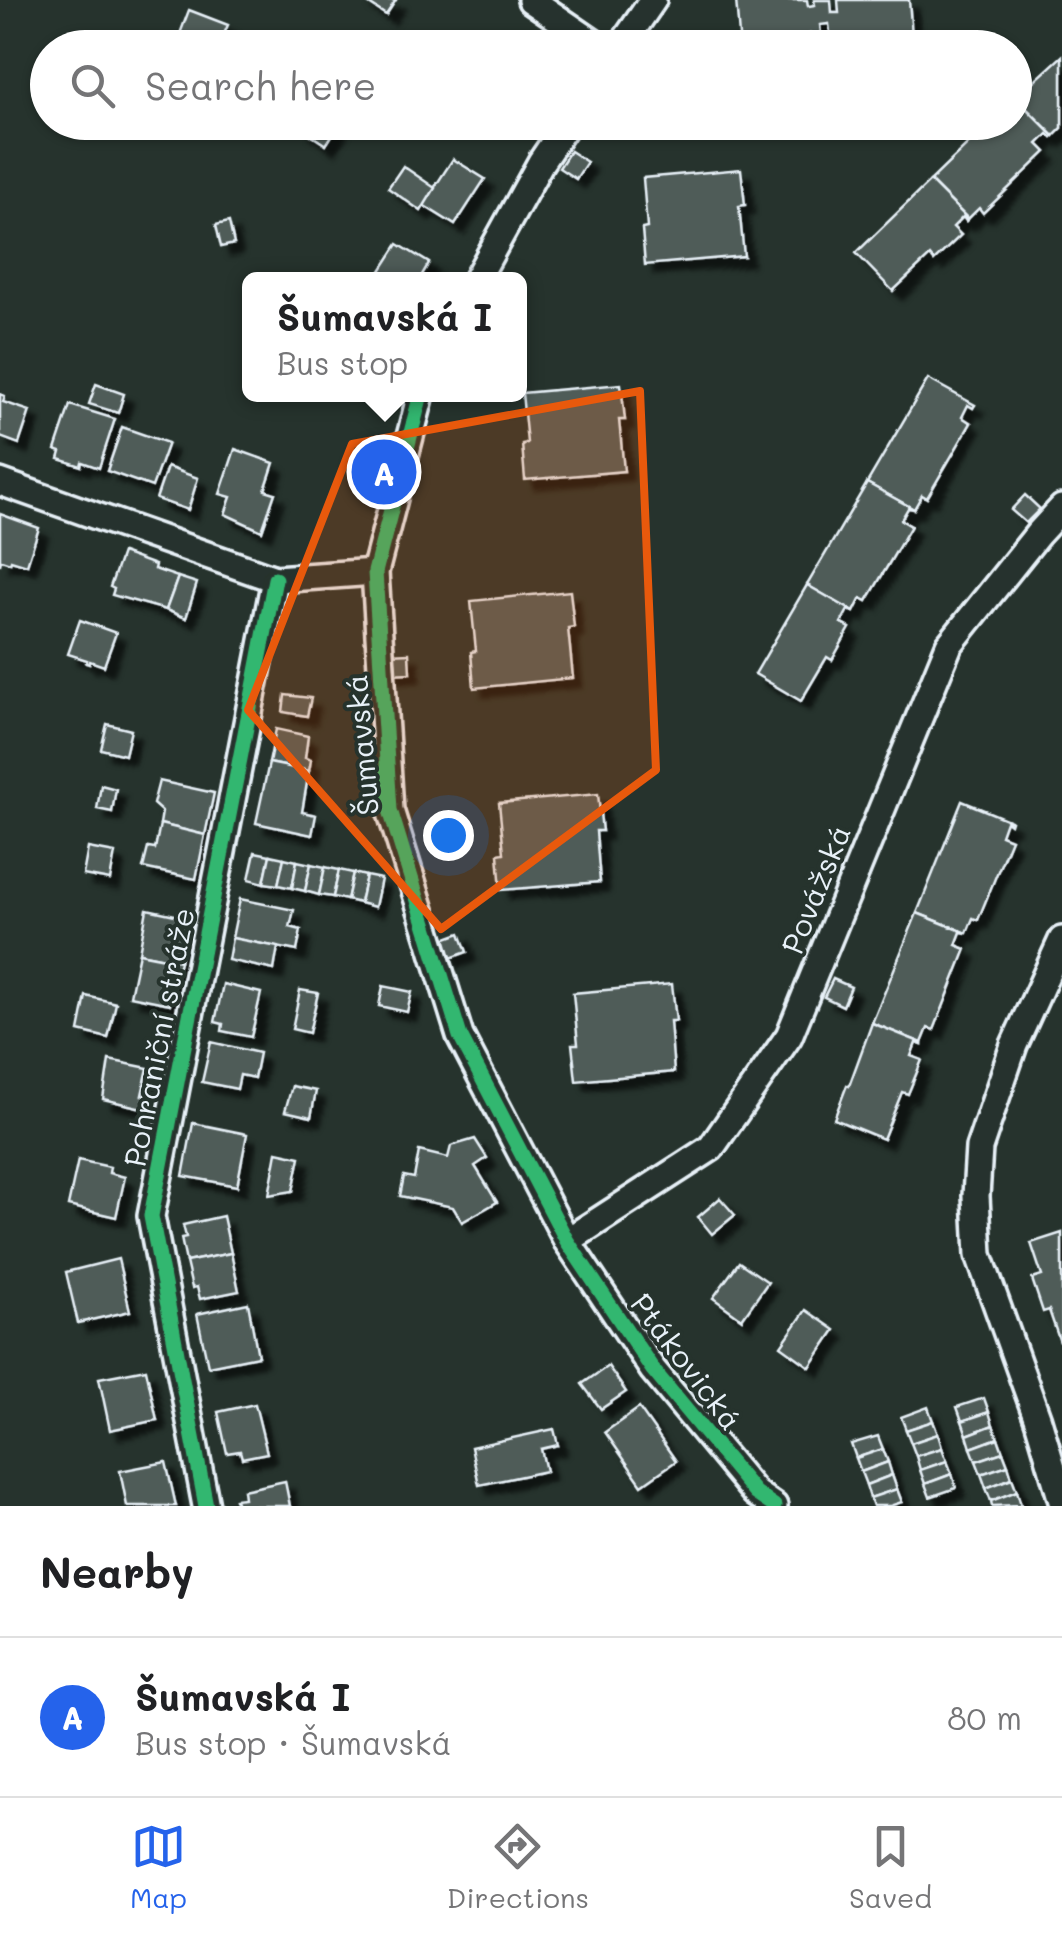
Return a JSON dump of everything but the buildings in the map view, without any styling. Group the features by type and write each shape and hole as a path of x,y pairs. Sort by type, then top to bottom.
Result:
{"street":[{"path":"531,0 575,30"},
{"path":"632,30 653,0"},
{"path":"480,272 556,140"},
{"name":"Šumavská","path":"419,402 375,572 390,810 460,1036 567,1241"},
{"path":"0,482 275,579 375,572"},
{"name":"Povážská","path":"567,1241 711,1148 789,1036 949,646 1062,508"},
{"name":"Pohraniční stráže","path":"206,1506 151,1216 275,579"},
{"path":"1062,940 1014,1046 979,1148 976,1196 979,1255 1062,1500"},
{"name":"Ptákovická","path":"567,1241 653,1370 755,1493 774,1506"}],"highlighted area":[{"path":"640,391 656,770 441,929 248,710 352,444"}],"cycle path":[{"path":"419,402 375,572 390,810 460,1036 567,1241 653,1370 755,1493 774,1506"},
{"path":"206,1506 151,1216 275,579"}],"place":[{"name":"Šumavská I","path":"384,472"}]}
